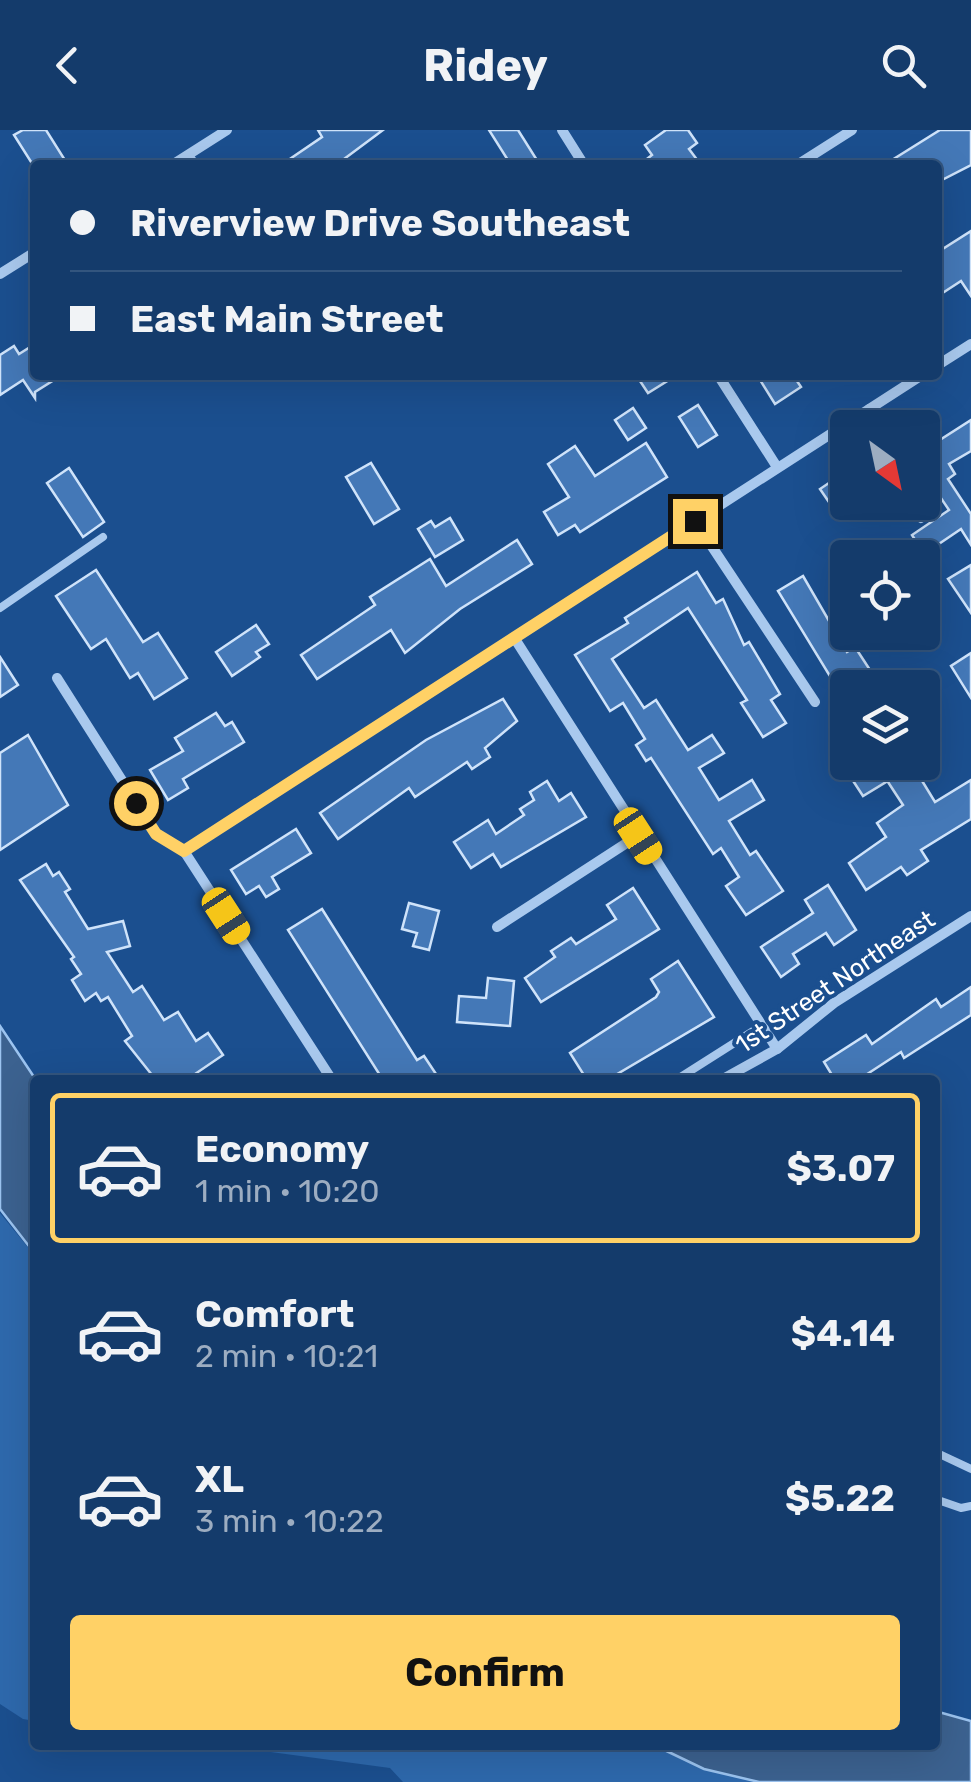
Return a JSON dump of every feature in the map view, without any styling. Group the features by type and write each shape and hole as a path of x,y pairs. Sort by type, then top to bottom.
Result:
{"street":[{"path":"179,160 227,130"},
{"path":"562,130 581,160"},
{"path":"805,160 852,130"},
{"path":"0,274 30,255"},
{"path":"942,362 971,344"},
{"path":"721,380 777,467"},
{"path":"184,851 914,380"},
{"path":"695,521 815,702"},
{"path":"514,639 777,1049"},
{"path":"57,678 156,834 184,851 329,1075"},
{"path":"497,928 638,836"},
{"name":"1st Street Northeast","path":"730,1075 777,1049 834,1003 971,916"}],"lane":[{"path":"188,154 192,160"},
{"path":"0,608 103,537"},
{"path":"684,1075 761,1026"},
{"path":"940,1454 971,1469"},
{"path":"940,1501 961,1508 971,1506"}],"shaded area":[{"path":"0,1026 33,1075 30,1248 0,1209"},
{"path":"0,1213 30,1250 30,1720 0,1704"},
{"path":"940,1712 971,1721 971,1782 759,1782 704,1769 664,1750 940,1750"},
{"path":"256,1750 812,1750 923,1782 403,1782 390,1768"}],"building":[{"path":"23,130 46,130 65,160 30,160 14,135"},
{"path":"318,130 383,130 343,160 288,160 322,137"},
{"path":"489,130 518,130 537,160 508,160"},
{"path":"666,130 688,130 697,143 689,149 697,160 646,160 652,155 645,145"},
{"path":"940,130 971,130 971,165 942,180 942,160 892,160"},
{"path":"971,231 971,296 961,281 942,293 942,249"},
{"path":"14,346 19,354 30,347 30,380 54,380 35,392 35,398 23,380 0,395 0,355"},
{"path":"639,380 669,380 648,393"},
{"path":"760,380 796,380 801,387 775,404"},
{"path":"698,405 717,435 698,447 679,417"},
{"path":"633,408 646,428 628,440 615,420"},
{"path":"971,420 971,451 949,464 955,474 948,479 971,514 971,545 961,529 940,543 940,540 915,540 912,535 940,520 949,510 940,497 940,440"},
{"path":"646,443 667,477 580,532 575,525 558,535 544,512 569,497 548,464 575,446 595,476"},
{"path":"371,463 399,509 374,524 346,477"},
{"path":"69,468 104,522 83,537 47,483"},
{"path":"830,482 830,504 820,489"},
{"path":"450,518 463,540 435,557 418,529 431,521 435,527"},
{"path":"517,540 532,564 460,609 405,653 391,630 317,679 301,655 375,605 370,597 430,559 446,586"},
{"path":"971,565 971,613 948,579"},
{"path":"96,570 143,642 158,633 187,678 154,699 138,673 130,678 106,639 91,649 56,596"},
{"path":"697,572 716,603 723,599 744,645 749,642 780,694 771,700 786,723 763,737 741,703 747,700 688,608 612,659 644,708 656,700 688,750 712,735 724,753 699,768 719,800 752,780 764,800 729,821 750,855 756,851 783,891 746,915 726,886 739,877 721,848 713,854 651,758 646,761 636,745 645,739 623,703 610,711 575,655 628,623 625,618"},
{"path":"803,576 830,623 830,650 857,650 870,670 830,670 830,676 778,591"},
{"path":"256,625 269,644 256,652 260,657 232,676 216,652"},
{"path":"971,653 971,698 951,666"},
{"path":"0,657 18,685 0,697"},
{"path":"503,699 517,721 485,748 490,757 472,769 467,762 415,797 409,788 338,839 320,813 426,740"},
{"path":"216,713 225,726 232,722 244,742 183,779 188,788 168,800 150,770 183,751 175,738"},
{"path":"28,735 68,805 0,850 0,753"},
{"path":"853,780 885,780 886,782 863,796"},
{"path":"922,780 935,802 971,780 971,819 921,850 928,861 907,875 901,867 866,890 849,863 886,837 877,823 903,805 888,782"},
{"path":"547,781 559,801 571,793 586,817 501,867 493,854 471,868 454,842 488,820 496,834 524,815 520,809 534,800 530,792"},
{"path":"296,829 311,853 272,877 279,889 266,897 259,886 246,894 231,870"},
{"path":"46,864 53,876 59,872 70,889 65,892 88,929 123,921 130,946 107,952 133,992 142,986 164,1020 178,1012 196,1041 208,1033 223,1055 196,1075 152,1075 125,1041 132,1036 108,997 101,1001 96,993 85,1001 72,980 81,974 71,959 74,957 20,880"},
{"path":"828,885 856,930 834,945 826,933 793,954 799,964 781,977 761,947 813,913 805,900"},
{"path":"633,888 659,929 541,1002 525,978 555,957 551,951 571,938 576,944 616,919 607,905"},
{"path":"409,903 439,911 429,950 413,946 417,933 402,929"},
{"path":"322,909 417,1060 424,1056 437,1075 380,1075 288,930"},
{"path":"678,961 714,1017 615,1075 584,1075 570,1053 656,997 659,992 651,979"},
{"path":"488,978 514,981 510,1026 457,1022 459,996 486,998"},
{"path":"971,987 971,1015 904,1058 901,1052 866,1075 832,1075 824,1062 866,1035 872,1044 936,999 941,1007"}],"route":[{"path":"136,803 156,834 184,851 695,521"}]}
